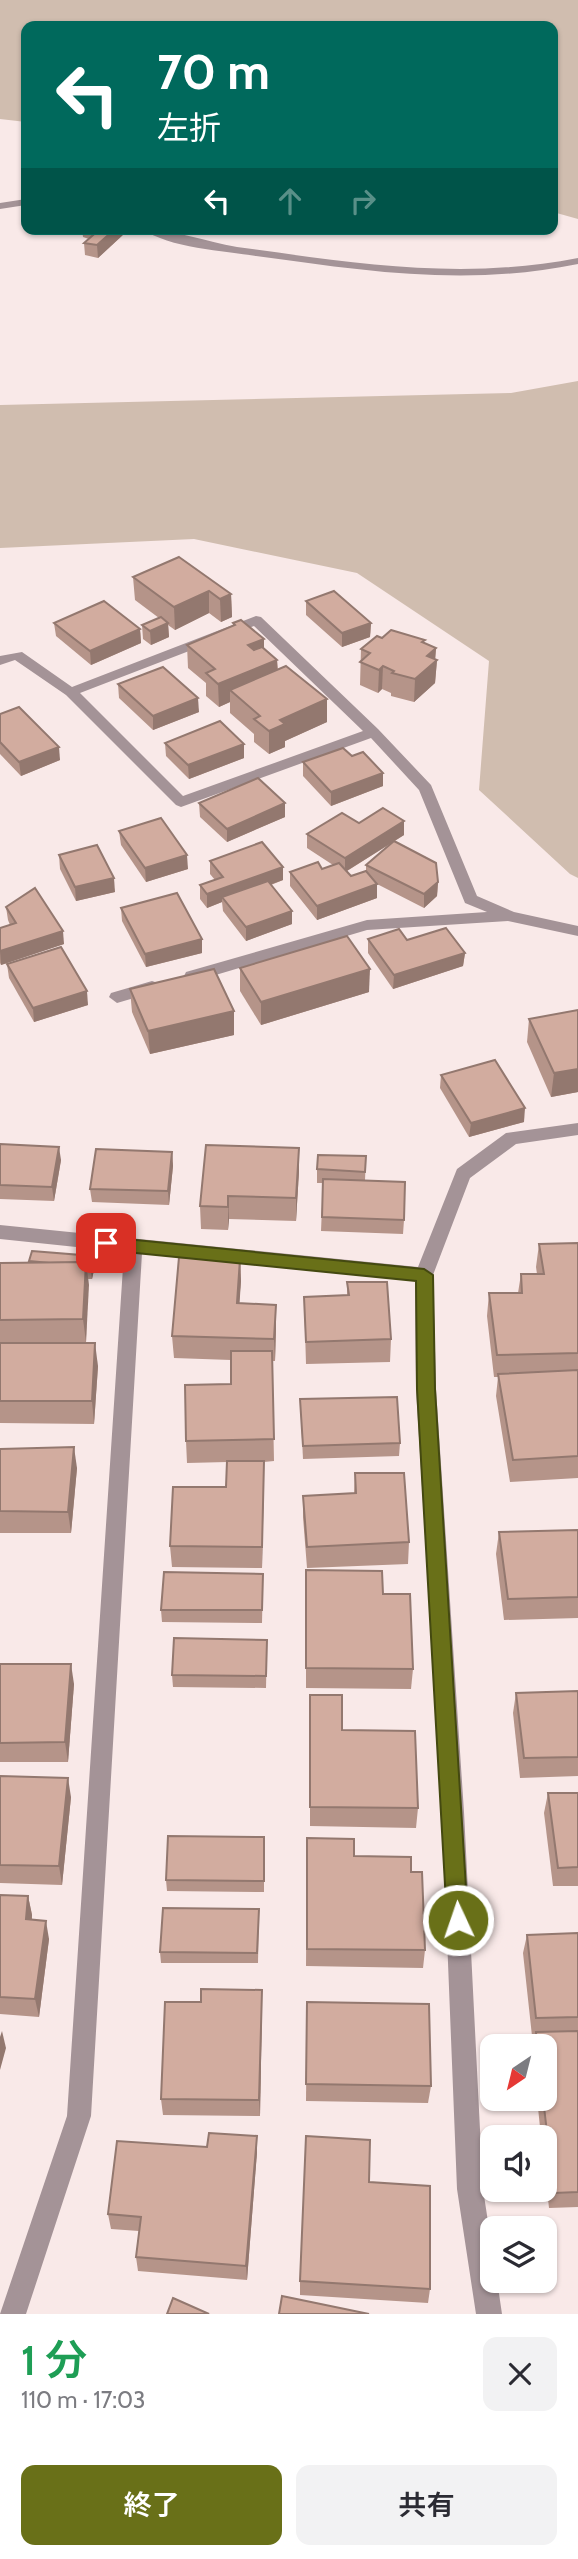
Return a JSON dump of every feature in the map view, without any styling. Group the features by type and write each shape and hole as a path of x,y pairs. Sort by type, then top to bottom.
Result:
{"street":[{"path":"0,206 21,203"},
{"path":"162,235 396,274 506,272 553,267 578,261"},
{"path":"71,692 256,620 373,732 426,788 471,899 510,916 578,931"},
{"path":"0,661 17,655 71,692 181,802 373,732"},
{"path":"117,997 367,925 510,916"},
{"path":"489,2314 470,2189 453,1812 426,1389 424,1275 463,1174 512,1138 557,1134 578,1129"},
{"path":"0,1232 424,1275"},
{"path":"13,2314 79,2116 133,1246"}],"shaded area":[{"path":"0,0 578,0 578,219 558,213 558,21 21,21 21,121 0,119"},
{"path":"578,381 578,878 570,874 479,790 489,661 357,573 194,539 0,548 0,405 511,393"}],"building":[{"path":"93,235 108,235 97,245 84,243"},
{"path":"179,557 231,594 220,599 209,591 174,607 133,577"},
{"path":"334,591 371,623 342,633 306,601"},
{"path":"104,601 140,629 90,651 54,623"},
{"path":"161,617 168,623 150,631 142,625"},
{"path":"241,620 264,639 248,645 254,650 262,647 277,660 218,684 206,673 215,669 187,645"},
{"path":"391,630 425,640 422,642 436,648 427,656 437,660 415,679 392,673 394,671 383,666 379,670 360,662 370,653 361,649 377,636 382,638"},
{"path":"286,666 327,699 280,720 285,724 269,731 254,719 260,716 230,690"},
{"path":"163,667 198,698 153,716 118,684"},
{"path":"19,707 59,747 19,762 0,742 0,714"},
{"path":"220,721 244,744 188,765 165,743"},
{"path":"343,748 352,756 363,752 383,773 331,792 303,762"},
{"path":"258,778 285,803 227,829 199,803"},
{"path":"383,808 404,821 345,858 307,834 342,813 359,823"},
{"path":"161,818 187,855 145,868 119,831"},
{"path":"394,841 436,863 438,882 424,894 366,865"},
{"path":"262,842 283,867 207,894 200,885 223,877 210,861"},
{"path":"97,845 114,878 75,887 59,855"},
{"path":"318,862 322,869 339,863 351,876 366,871 377,884 317,906 290,872"},
{"path":"268,881 292,911 246,927 222,897"},
{"path":"35,888 63,931 0,951 0,928 16,923 6,907"},
{"path":"177,893 202,939 145,954 121,908"},
{"path":"446,928 465,953 394,975 368,939 399,929 407,940"},
{"path":"347,936 370,969 261,1002 240,968"},
{"path":"61,947 87,991 33,1008 7,964"},
{"path":"214,969 234,1011 148,1031 130,989"},
{"path":"578,1010 578,1069 554,1073 529,1019"},
{"path":"495,1060 525,1108 471,1123 441,1075"},
{"path":"0,1144 59,1147 52,1187 0,1185"},
{"path":"206,1145 299,1148 296,1198 228,1196 228,1207 200,1206"},
{"path":"96,1149 172,1152 168,1191 90,1189"},
{"path":"318,1155 366,1156 365,1172 317,1169"},
{"path":"323,1179 405,1182 404,1220 322,1217"},
{"path":"578,1243 578,1353 497,1355 489,1293 522,1293 521,1274 544,1274 539,1244"},
{"path":"32,1251 93,1256 90,1266 87,1266 86,1262 50,1263 29,1261"},
{"path":"179,1257 240,1259 237,1303 276,1305 274,1339 172,1336"},
{"path":"86,1262 83,1319 0,1320 0,1263"},
{"path":"347,1282 387,1282 391,1339 306,1342 304,1297 349,1295"},
{"path":"0,1343 95,1343 92,1401 0,1401"},
{"path":"231,1351 272,1351 274,1439 186,1441 185,1385 231,1384"},
{"path":"578,1370 578,1456 513,1460 498,1374"},
{"path":"397,1397 400,1443 303,1446 300,1399"},
{"path":"74,1447 68,1512 0,1511 0,1449"},
{"path":"227,1461 264,1461 262,1547 170,1546 173,1487 226,1487"},
{"path":"355,1473 404,1473 409,1542 307,1547 303,1496 356,1493"},
{"path":"578,1530 578,1597 508,1599 499,1532"},
{"path":"306,1570 382,1571 383,1594 410,1594 413,1669 306,1668"},
{"path":"164,1572 263,1574 262,1610 161,1610"},
{"path":"174,1638 267,1640 266,1676 172,1675"},
{"path":"0,1664 71,1664 65,1742 0,1743"},
{"path":"578,1691 578,1757 524,1758 516,1693"},
{"path":"310,1695 342,1695 342,1730 415,1731 418,1808 310,1807"},
{"path":"0,1776 68,1778 59,1866 0,1865"},
{"path":"548,1793 578,1793 578,1867 558,1868"},
{"path":"168,1836 264,1837 264,1881 166,1880"},
{"path":"307,1838 354,1839 354,1856 411,1857 411,1872 422,1872 425,1950 307,1949"},
{"path":"0,1895 28,1896 26,1919 46,1921 35,1999 0,1997"},
{"path":"163,1908 259,1909 257,1953 160,1952"},
{"path":"578,1933 578,2017 536,2018 527,1935"},
{"path":"201,1989 262,1990 259,2100 161,2099 165,2002 201,2002"},
{"path":"307,2002 429,2004 431,2086 306,2084"},
{"path":"578,2031 578,2192 557,2193 557,2125 546,2125 545,2111 557,2111 557,2034 536,2032"},
{"path":"209,2133 257,2136 246,2266 136,2257 141,2217 108,2214 117,2141 207,2147"},
{"path":"306,2136 370,2140 369,2182 430,2186 430,2289 300,2281"},
{"path":"282,2296 369,2314 279,2314"},
{"path":"173,2298 209,2314 167,2314"}],"route":[{"path":"106,1243 331,1268 424,1275 426,1389 458,1920"}]}
